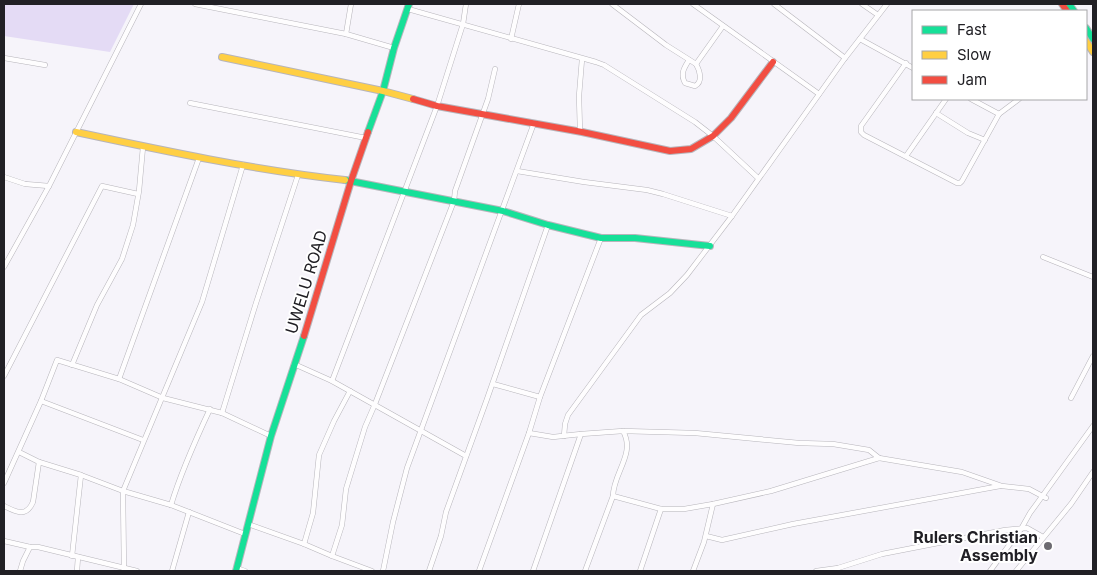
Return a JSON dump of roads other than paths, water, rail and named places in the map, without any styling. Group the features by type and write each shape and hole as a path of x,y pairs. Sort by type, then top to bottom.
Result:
{"street":[{"path":"4,267 49,186 141,4"},
{"path":"196,4 346,34 394,48"},
{"path":"346,34 351,4"},
{"path":"332,381 437,106 463,24 466,4"},
{"path":"512,39 518,4"},
{"path":"612,4 658,39 696,64 700,74 700,81 695,86 685,83 682,78 689,60"},
{"path":"693,4 819,94"},
{"path":"774,4 846,58"},
{"path":"862,4 878,15"},
{"path":"564,436 564,424 568,415 641,315 670,293 710,246 819,94 887,4"},
{"path":"1062,4 1071,7"},
{"path":"409,7 512,39 596,62 695,122 714,136 758,178"},
{"name":"UWELU ROAD","path":"236,570 271,436 351,181 383,91 394,48 409,7"},
{"path":"696,64 723,26"},
{"path":"860,39 912,67"},
{"path":"222,57 383,91 437,106 580,131 670,151 691,148 714,136 731,118 773,62"},
{"path":"4,58 45,65"},
{"path":"580,131 582,59"},
{"path":"906,64 861,126 861,132 956,183 962,181 998,114 1018,100"},
{"path":"332,556 342,525 348,481 365,427 376,404 454,201 455,191 482,114 495,69"},
{"path":"906,156 945,100"},
{"path":"973,100 998,114"},
{"path":"190,103 366,138"},
{"path":"936,113 968,133 985,140"},
{"path":"383,571 407,468 534,123"},
{"path":"76,132 199,158 298,175 351,181 454,201 502,211 601,238 636,238 710,246"},
{"path":"72,365 97,305 122,259 133,225 143,146"},
{"path":"119,379 199,158"},
{"path":"124,570 123,490 202,302 243,165"},
{"path":"517,171 647,190 732,216"},
{"path":"222,413 298,175"},
{"path":"4,177 25,184 49,186"},
{"path":"4,376 102,186 138,194"},
{"path":"429,571 442,536 446,512 548,225"},
{"path":"479,571 529,433 540,397 601,238"},
{"path":"1043,257 1093,277"},
{"path":"1071,398 1093,356"},
{"path":"4,483 41,401 57,360 119,379 163,398 222,413 271,436"},
{"path":"294,364 376,404 466,456"},
{"path":"493,384 540,397"},
{"path":"304,544 313,513 319,455 350,391"},
{"path":"41,401 143,440"},
{"path":"171,505 179,478 210,409"},
{"path":"990,571 1093,426"},
{"path":"529,433 553,437 622,430 694,433 799,443 834,444 870,450 878,458"},
{"path":"585,571 613,496 613,488 624,462 627,449 626,437 622,430"},
{"path":"533,571 581,434"},
{"path":"19,452 39,462 171,505 245,534"},
{"path":"613,496 661,509 684,509 770,491 878,458 962,472 1002,486 1029,489 1044,497"},
{"path":"4,506 18,513 25,512 30,508 33,502 39,462"},
{"path":"1016,571 1071,504 1093,472"},
{"path":"78,571 75,556 80,475"},
{"path":"706,536 722,540 793,524 1002,486"},
{"path":"693,571 706,536 713,504"},
{"path":"640,571 661,509"},
{"path":"172,571 189,512"},
{"path":"248,524 372,571"},
{"path":"816,571 838,568 882,554 1005,530 1027,528 1043,537"},
{"path":"4,541 38,547 124,570 138,571"},
{"path":"20,571 30,547"},
{"path":"236,570 245,571"}],"place":[{"name":"Rulers Christian Assembly","path":"1048,546"}]}
